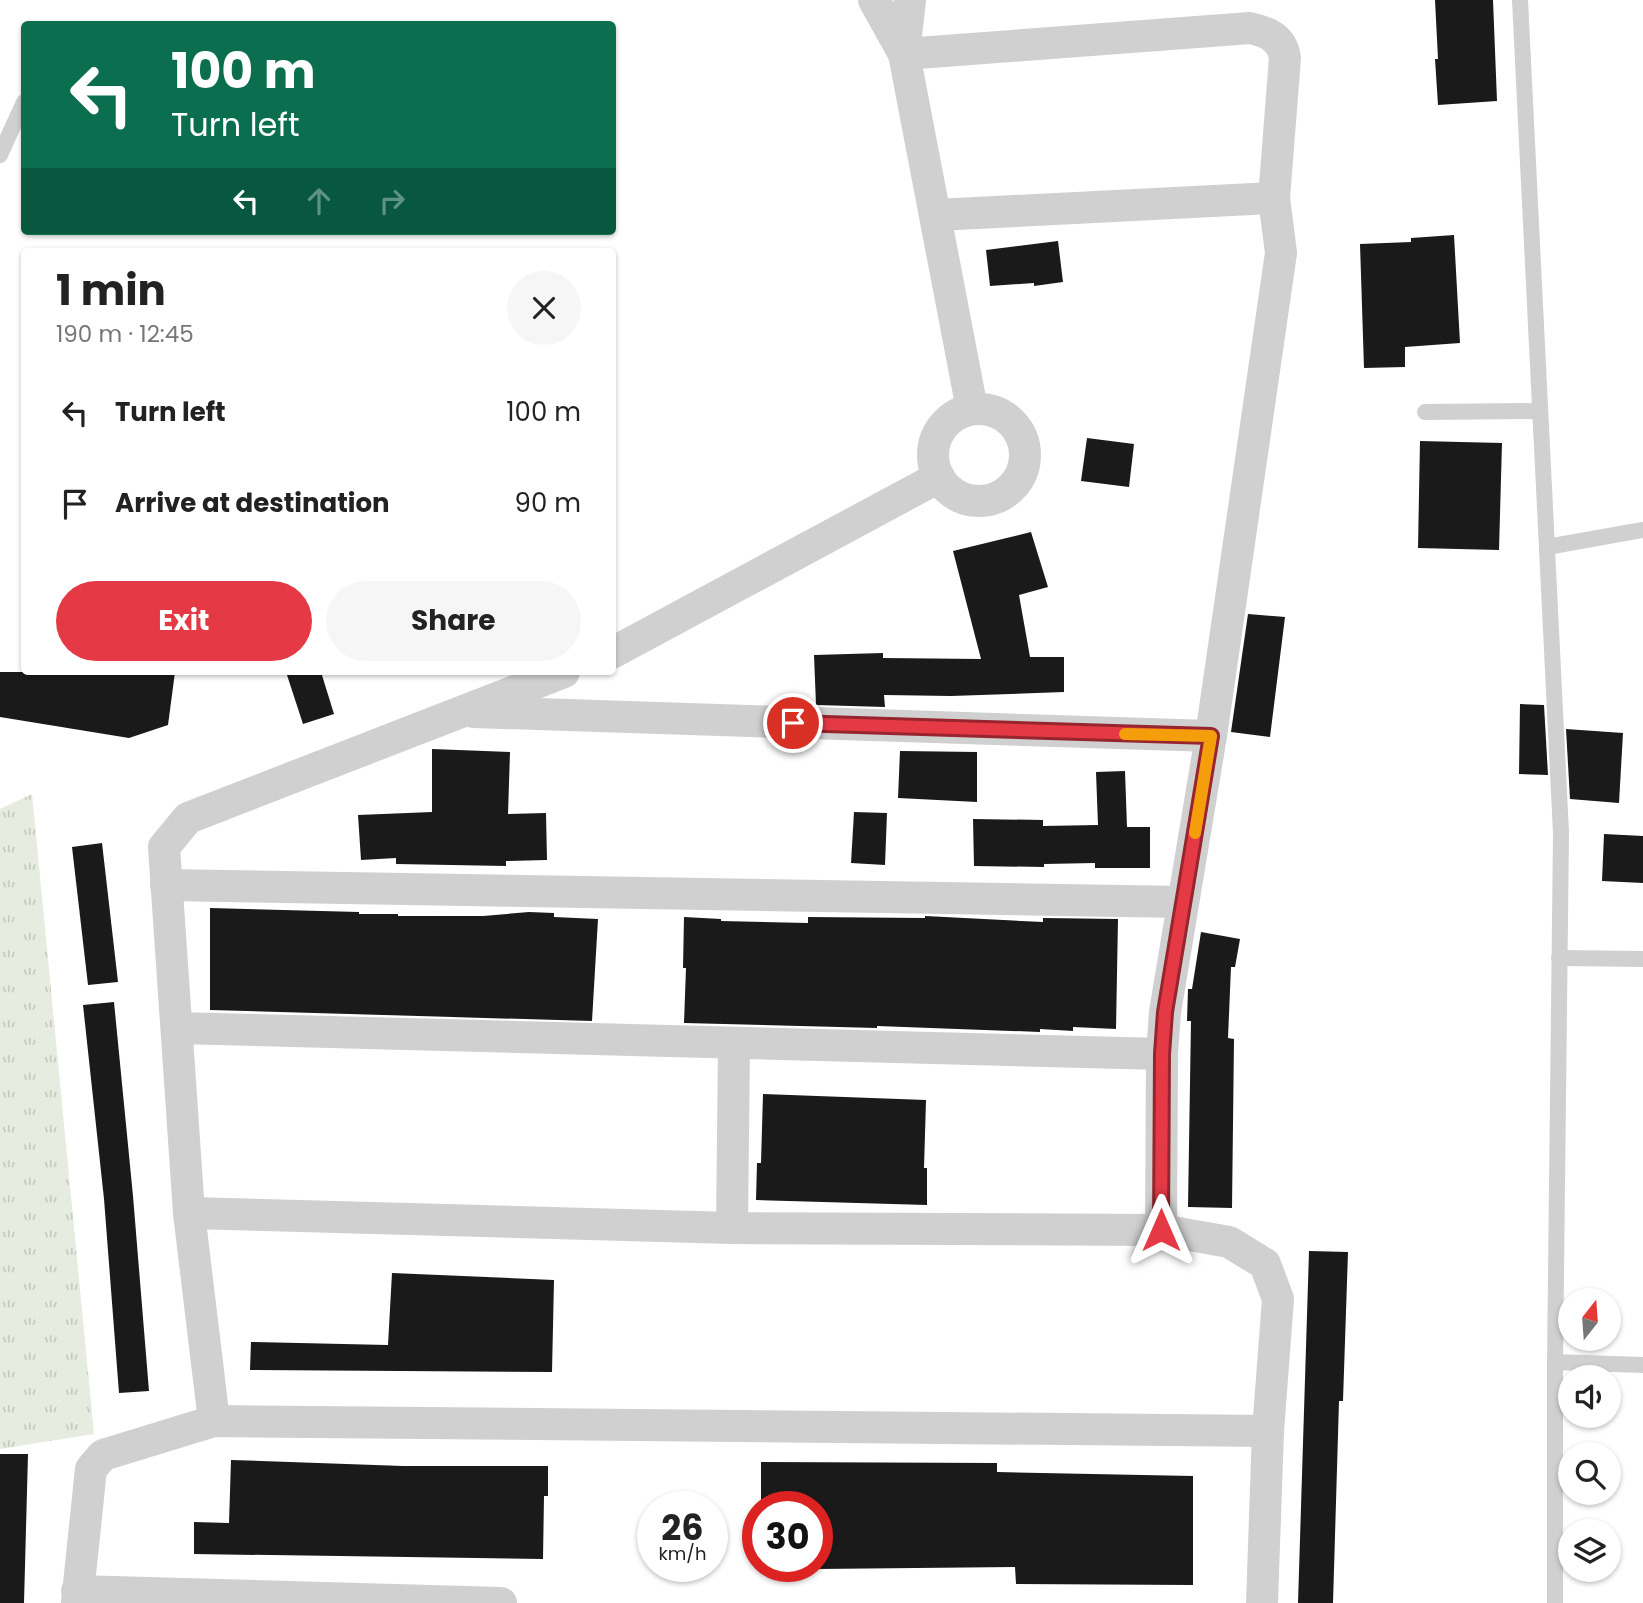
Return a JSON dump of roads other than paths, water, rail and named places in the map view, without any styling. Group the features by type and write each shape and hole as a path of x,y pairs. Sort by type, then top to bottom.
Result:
{"street":[{"path":"874,0 904,54"},
{"path":"910,0 904,54 972,409"},
{"path":"904,54 1250,28 1265,31 1276,38 1283,48 1275,198 1281,253 1211,736 1165,1012 1162,1054 1161,1230"},
{"path":"936,215 1275,198"},
{"path":"972,409 987,409 1002,415 1013,424 1021,437 1025,452 1023,467 1016,481 1006,492 985,499 962,497 949,489 939,477 933,456 937,435 946,423 958,414 972,409"},
{"path":"616,651 939,477"},
{"path":"214,1421 189,1213 164,848 188,818 556,675"},
{"path":"458,711 1211,736"},
{"path":"166,885 1183,902"},
{"path":"177,1028 1162,1054"},
{"path":"733,1228 734,1043"},
{"path":"189,1213 733,1228 1161,1230 1229,1242 1265,1264 1278,1299 1268,1431 1262,1603"},
{"path":"501,1603 77,1597 91,1469 103,1455 214,1421 1268,1431"}],"lane":[{"path":"1520,0 1561,832 1555,1603"},
{"path":"0,155 21,109"},
{"path":"1425,412 1540,411"},
{"path":"1547,547 1643,530"},
{"path":"1559,958 1643,959"},
{"path":"1555,1362 1643,1365"}]}
